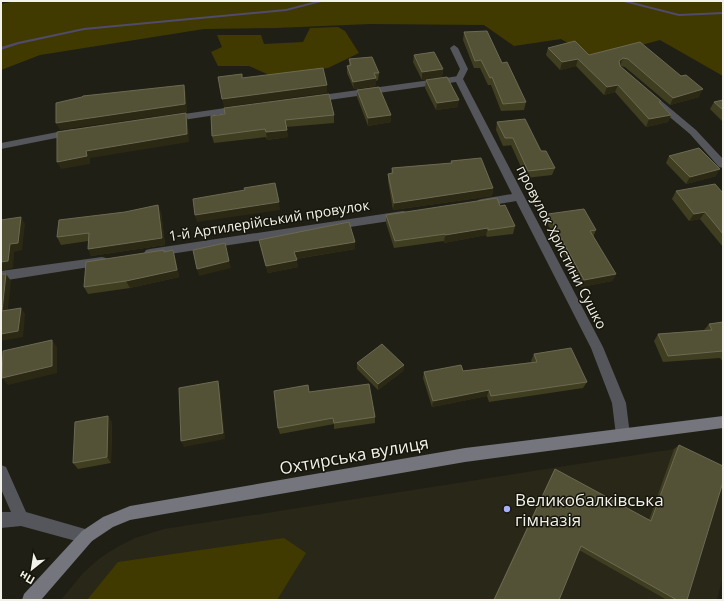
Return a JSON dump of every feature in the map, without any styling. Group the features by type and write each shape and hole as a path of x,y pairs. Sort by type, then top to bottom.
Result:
{"street":[{"path":"302,101 459,79 464,69 454,48"},
{"name":"провулок Христини Сушко","path":"459,79 518,197 597,347 620,403 622,434"},
{"path":"650,96 692,132 723,165"},
{"path":"160,120 247,108"},
{"path":"1,146 81,131"},
{"path":"472,204 518,197"},
{"name":"1-й Артилерійський провулок","path":"142,254 417,213"},
{"path":"1,276 111,259"},
{"name":"Охтирська вулиця","path":"30,600 87,536 108,522 130,513 465,455 723,422"},
{"path":"1,472 22,518"},
{"path":"1,520 22,518 87,536"}],"shaded area":[{"path":"16,1 723,1 723,76 660,40 594,58 561,39 514,46 484,25 370,24 204,29 40,55 1,70 1,4"},
{"path":"338,27 345,31 359,53 328,68 274,77 249,66 218,66 211,52 222,47 217,35 261,35 264,44 303,42 310,28"},
{"name":"Великобалківська гімназія","path":"674,449 723,473 723,576 717,600 61,600 83,573 100,558 135,538 164,529"},
{"path":"284,538 306,553 277,600 87,600 118,562"}],"building":[{"path":"487,31 502,63 507,62 526,102 503,104 492,77 490,78 481,60 475,61 464,32"},
{"path":"575,41 589,55 640,42 681,76 686,75 703,89 673,98 628,59 623,58 619,61 620,66 661,101 659,102 671,115 649,119 618,85 607,87 578,59 562,62 548,48"},
{"path":"434,52 443,69 422,72 414,55"},
{"path":"372,57 379,73 374,73 376,78 353,82 347,66 351,65 349,59"},
{"path":"323,68 327,85 222,99 218,77 242,74 242,78"},
{"path":"447,77 459,100 437,103 426,80"},
{"path":"184,85 185,104 56,123 56,103 83,96"},
{"path":"379,87 391,115 368,118 357,90"},
{"path":"329,94 334,115 285,120 287,130 266,132 265,129 212,136 211,116 225,114 224,108"},
{"path":"723,100 723,110 714,102"},
{"path":"186,113 187,134 86,151 87,156 57,162 57,132"},
{"path":"525,119 541,151 546,151 555,168 528,171 513,138 505,138 497,122"},
{"path":"699,148 720,169 690,177 669,156"},
{"path":"481,158 493,188 394,203 388,174 393,173 392,168 452,163 451,161"},
{"path":"275,183 279,202 195,215 193,199"},
{"path":"715,184 723,193 723,234 705,212 694,214 676,191"},
{"path":"497,198 500,206 505,205 515,226 488,230 488,228 395,241 386,215"},
{"path":"158,205 162,238 88,249 89,233 57,237 59,220 125,212"},
{"path":"584,209 596,230 590,231 616,274 584,280 548,214"},
{"path":"21,217 18,243 10,244 8,261 1,262 1,220"},
{"path":"349,222 355,242 294,252 297,260 266,266 259,240"},
{"path":"225,243 229,261 197,269 193,250"},
{"path":"164,250 164,252 173,250 177,270 126,281 84,287 86,262"},
{"path":"1,274 6,274 2,311 21,308 18,331 1,334"},
{"path":"723,322 723,351 668,356 658,334 712,330 709,324"},
{"path":"52,340 52,366 2,378 3,351"},
{"path":"382,344 404,365 378,384 357,363"},
{"path":"571,348 587,382 491,396 489,390 433,401 424,372 461,365 463,371 537,362 534,354"},
{"path":"218,381 223,433 181,441 179,388"},
{"path":"369,384 375,417 334,423 333,418 278,428 274,391 308,385 309,392"},
{"path":"108,416 107,457 73,463 75,422"},
{"path":"679,445 723,466 723,482 687,600 677,600 581,546 559,600 494,600 555,469 651,521"}],"waterway":[{"path":"1,49 18,43 84,29 286,10 323,1"},
{"path":"622,1 679,15 723,13"}],"place":[{"name":"Великобалківська гімназія","path":"507,509"}]}
